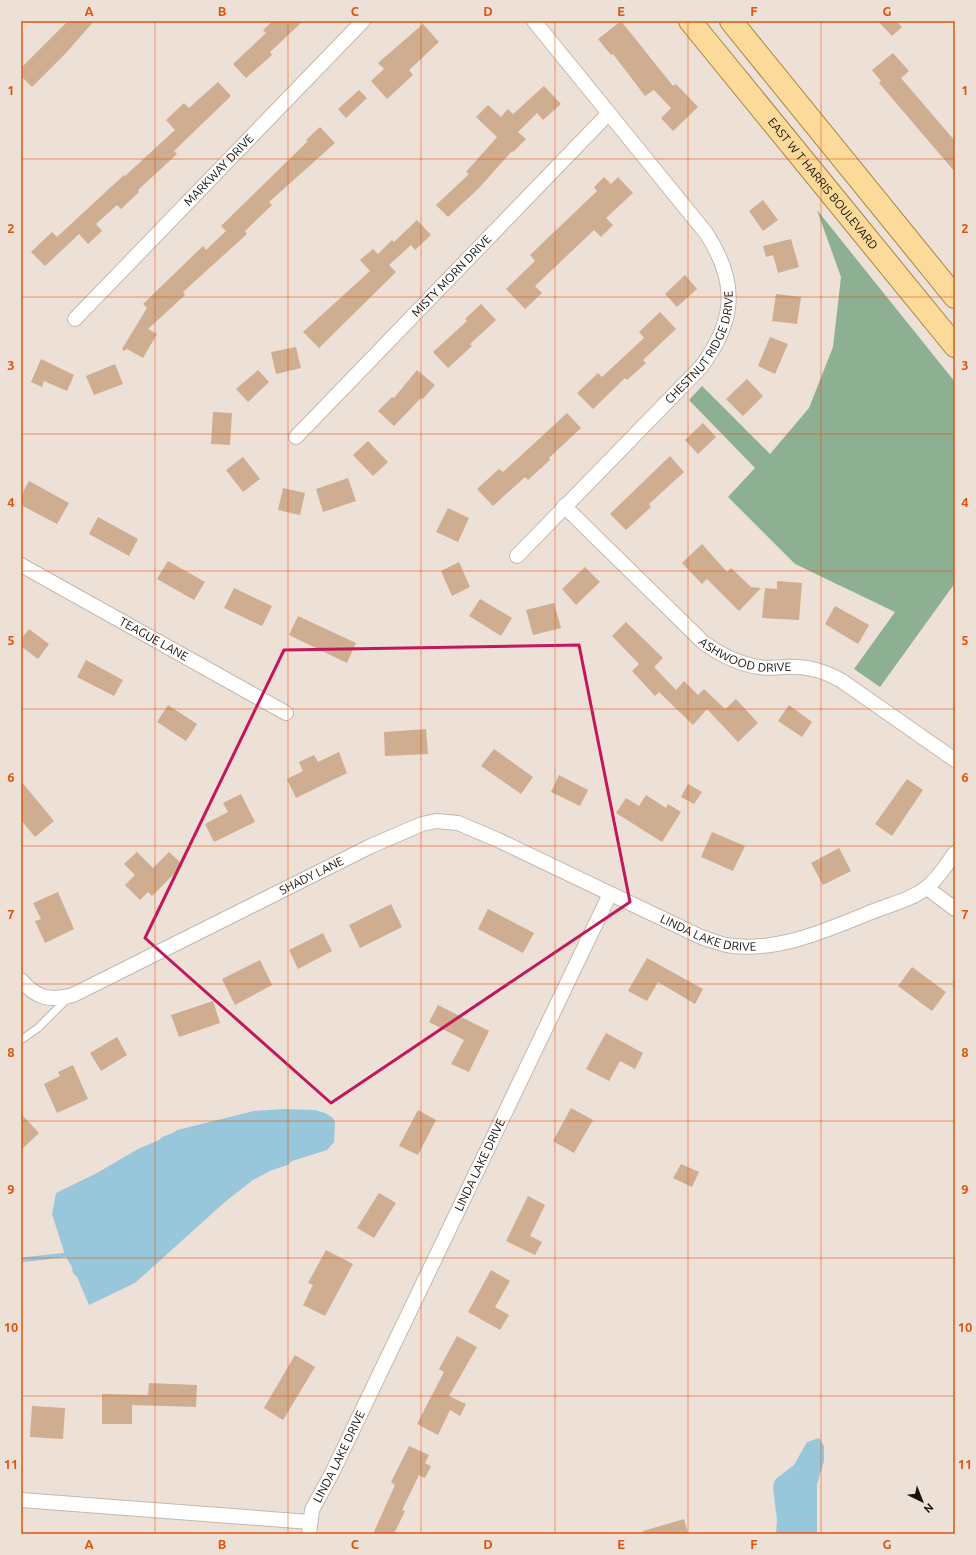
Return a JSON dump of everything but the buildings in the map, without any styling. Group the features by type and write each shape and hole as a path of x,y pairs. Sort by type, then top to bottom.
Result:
{"main road":[{"name":"EAST W T HARRIS BOULEVARD","path":"690,21 955,346"},
{"path":"731,21 955,297"}],"street":[{"name":"MARKWAY DRIVE","path":"75,318 363,21"},
{"name":"CHESTNUT RIDGE DRIVE","path":"517,556 564,506 701,367 718,341 726,321 729,301 725,269 706,233 534,21"},
{"name":"MISTY MORN DRIVE","path":"296,437 608,114"},
{"name":"ASHWOOD DRIVE","path":"564,506 704,643 721,655 740,663 760,668 802,667 821,670 830,674 955,760"},
{"name":"TEAGUE LANE","path":"21,565 286,713"},
{"name":"SHADY LANE","path":"21,980 28,988 40,996 59,998 70,995 371,846 422,824 436,821 458,823 478,831 610,894"},
{"name":"LINDA LAKE DRIVE","path":"21,1500 309,1528 312,1510 333,1471 610,894 701,937 726,945 758,947 783,943 827,930 914,896 927,888 940,874 955,853"},
{"path":"927,888 955,909"}],"lane":[{"path":"21,1040 38,1028 70,995"}],"highlighted area":[{"path":"579,645 630,902 331,1103 145,938 284,650"}],"green space":[{"path":"817,210 955,382 955,583 880,687 854,669 895,612 795,564 728,497 755,468 689,400 702,386 770,454 809,408 833,347 841,277"}],"water":[{"path":"284,1109 315,1110 325,1113 333,1118 335,1122 334,1142 327,1150 292,1161 288,1165 272,1170 253,1180 226,1201 135,1283 89,1305 77,1277 73,1273 72,1267 65,1255 52,1214 56,1193 177,1130 254,1111"},
{"path":"819,1438 824,1446 824,1461 817,1484 817,1534 776,1534 777,1520 773,1488 774,1482 794,1465 807,1442"}],"waterway":[{"path":"21,1260 65,1255 69,1252"}]}
